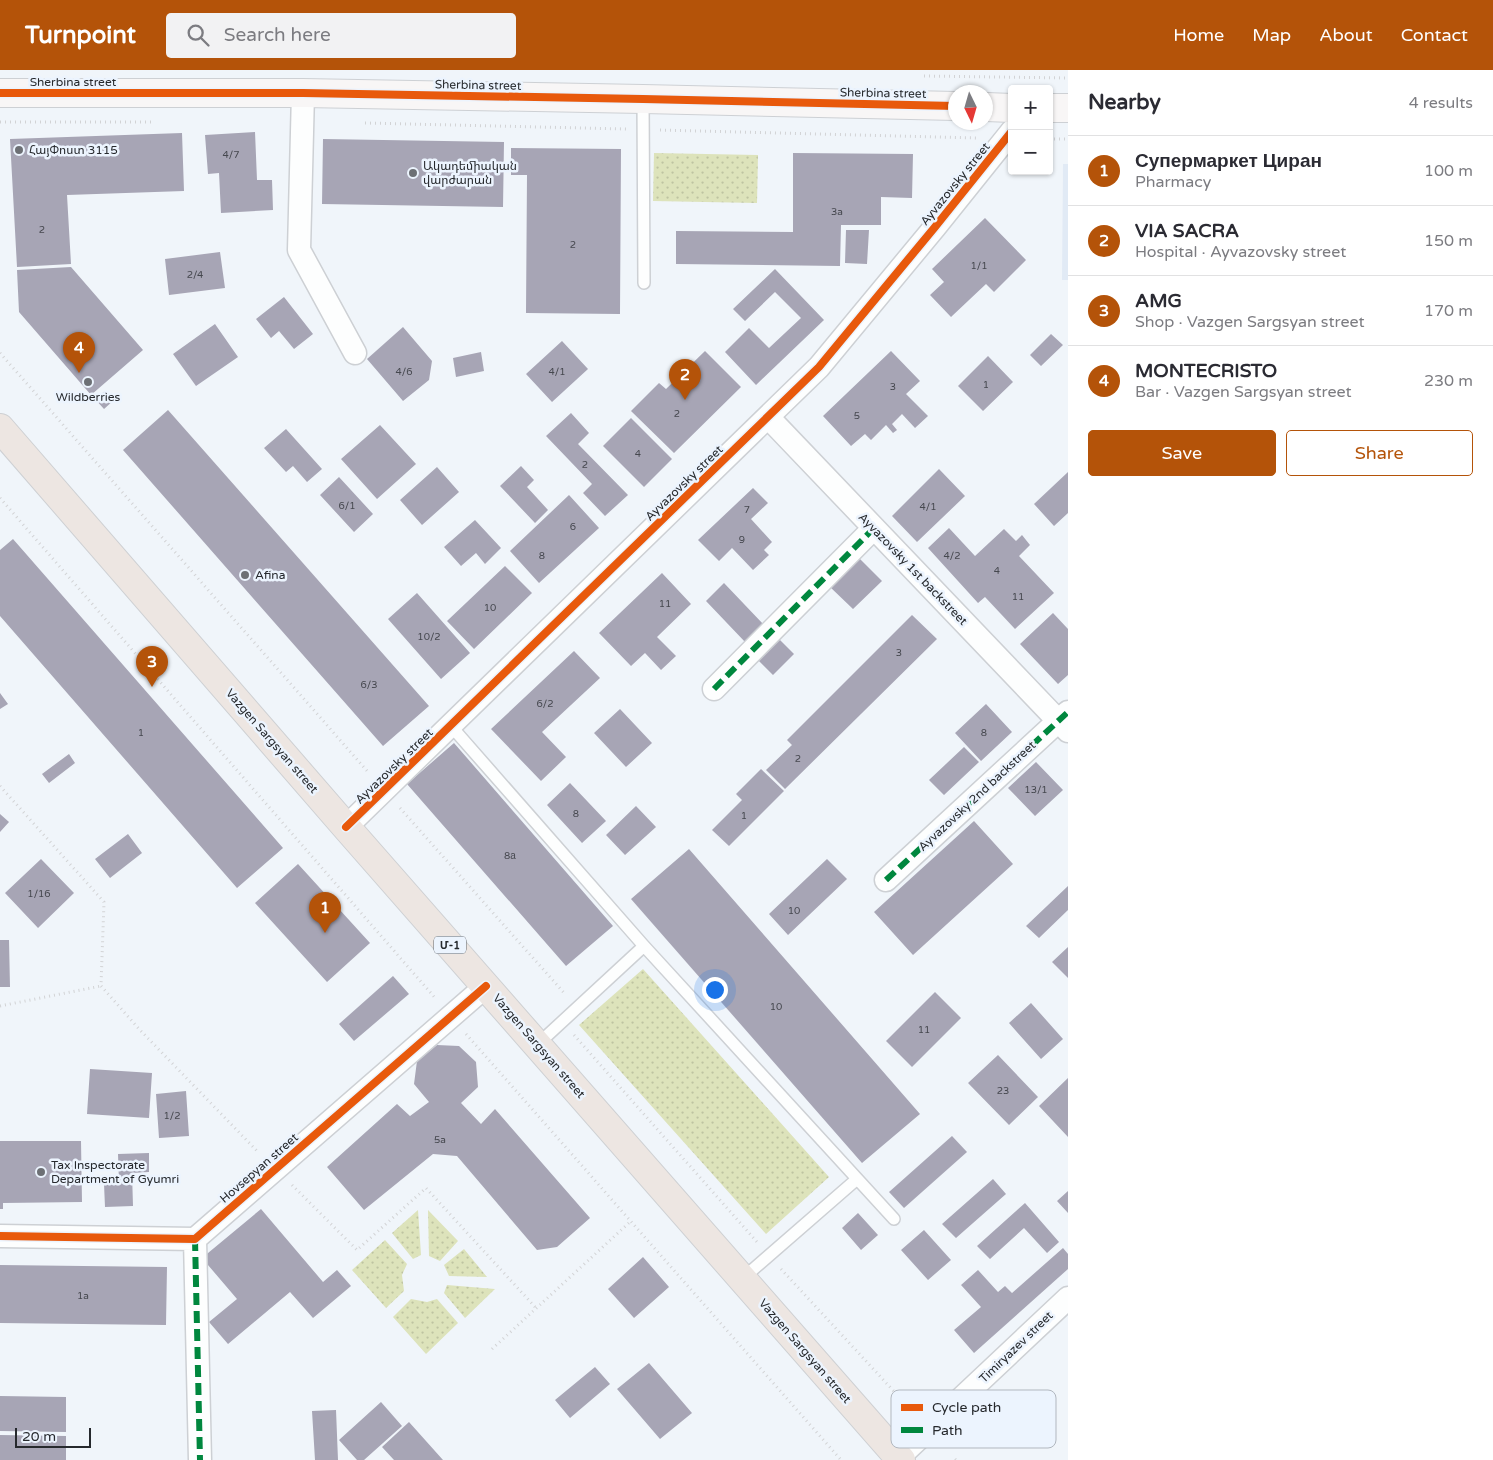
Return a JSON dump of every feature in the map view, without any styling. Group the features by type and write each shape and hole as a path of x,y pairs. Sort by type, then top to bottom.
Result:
{"highway":[{"name":"Vazgen Sargsyan street","path":"0,428 346,827 900,1459"}],"street":[{"name":"Sherbina street","path":"0,92 303,94 948,106"},
{"path":"303,94 299,250 355,353"},
{"path":"993,107 1008,108"},
{"path":"1053,108 1068,108"},
{"name":"Ayvazovsky street","path":"346,827 819,368 936,227 1008,136"},
{"name":"Ayvazovsky 1st backstreet","path":"768,417 874,528 1065,721"},
{"path":"714,689 874,528"},
{"name":"Ayvazovsky 2nd backstreet","path":"886,880 1065,721"},
{"name":"Hovsepyan street","path":"195,1239 486,986"},
{"path":"0,1236 195,1239 200,1460"},
{"name":"Timiryazev street","path":"972,1390 1068,1298"},
{"name":"Timiryazev street","path":"900,1459 911,1448"}],"lane":[{"path":"643,99 644,283"},
{"path":"451,726 644,946 894,1219"},
{"path":"538,1044 644,946"},
{"path":"742,1279 857,1179"}],"path":[{"path":"0,122 154,122"},
{"path":"361,123 643,130 1008,135"},
{"path":"1053,139 1068,139"},
{"path":"0,353 577,1008"},
{"path":"0,498 630,1221 841,1460"},
{"path":"0,786 104,902 101,986 139,1030 357,1250 426,1188 536,1308"},
{"path":"0,1006 101,986"},
{"path":"562,1022 768,1255 895,1390"},
{"path":"492,1349 630,1221"}],"shaded area":[{"path":"1063,164 1068,164 1068,280 1062,280"}],"green space":[{"path":"654,153 758,155 757,203 653,201"},
{"path":"643,969 829,1177 766,1234 579,1025"},
{"path":"418,1210 421,1255 413,1259 392,1233"},
{"path":"428,1210 458,1241 440,1261 429,1256"},
{"path":"385,1240 407,1264 402,1275 404,1291 386,1308 352,1270"},
{"path":"464,1249 487,1277 449,1276 444,1265"},
{"path":"447,1285 495,1289 465,1318 444,1293"},
{"path":"411,1299 427,1302 437,1299 458,1323 426,1354 393,1317"}],"building":[{"path":"255,132 257,180 272,180 273,210 221,213 219,173 208,174 205,135"},
{"path":"182,133 184,191 67,195 71,264 17,267 10,139"},
{"name":"Ակադեմիական վարժարան","path":"323,139 504,142 503,207 322,204"},
{"path":"511,148 621,149 620,314 526,313 527,175 511,175"},
{"path":"793,153 913,154 912,198 881,197 881,225 841,225 840,266 676,264 676,231 793,232"},
{"path":"985,218 1026,260 994,292 986,284 951,317 930,295 944,282 932,269"},
{"path":"846,230 869,230 867,264 845,263"},
{"path":"220,252 225,288 169,295 165,259"},
{"path":"71,267 143,350 91,395 19,312 17,270"},
{"path":"775,269 824,320 756,385 725,352 749,328 769,348 801,318 775,292 745,321 733,309"},
{"path":"284,297 313,334 294,349 279,331 271,338 256,319"},
{"path":"215,324 238,357 196,386 173,354"},
{"path":"403,327 432,361 429,380 403,401 367,359"},
{"path":"1051,334 1063,345 1041,366 1030,355"},
{"path":"562,341 588,369 552,402 526,374"},
{"path":"705,351 741,387 674,453 631,411 659,383 666,389"},
{"path":"891,351 920,381 906,394 928,416 915,428 902,414 892,424 897,430 893,433 886,425 871,440 865,434 851,446 823,416"},
{"path":"481,352 484,371 456,377 453,358"},
{"path":"988,356 1013,382 983,411 958,386"},
{"path":"105,391 114,400 104,409 95,399"},
{"path":"168,410 429,706 383,746 123,450"},
{"path":"571,413 589,433 578,444 628,495 605,516 583,493 592,484 546,436"},
{"path":"631,418 672,459 644,487 603,446"},
{"path":"380,425 416,464 377,499 341,459"},
{"path":"286,429 322,469 307,482 293,466 286,472 264,448"},
{"path":"521,466 534,480 527,487 548,510 535,523 500,486"},
{"path":"437,467 459,492 422,525 400,500"},
{"path":"939,469 965,496 917,542 892,516"},
{"path":"1068,472 1068,513 1054,526 1034,504"},
{"path":"339,477 373,514 354,532 320,495"},
{"path":"753,488 768,503 751,519 772,542 764,550 769,555 753,570 732,548 719,561 698,540"},
{"path":"569,495 599,528 539,583 510,551"},
{"path":"475,520 501,548 485,564 476,553 461,566 444,547"},
{"path":"949,528 975,556 1004,529 1016,541 1022,535 1030,545 1019,556 1054,593 1015,629 985,597 978,603 928,548"},
{"path":"13,539 283,848 237,888 0,616 0,550"},
{"path":"859,558 882,581 853,609 829,586"},
{"path":"505,566 532,593 474,649 447,621"},
{"path":"662,573 691,604 657,637 676,656 661,670 645,653 631,666 599,633"},
{"path":"724,583 764,625 746,643 706,601"},
{"path":"417,593 470,653 441,679 388,619"},
{"path":"1053,613 1068,629 1068,675 1058,684 1020,644"},
{"path":"912,615 937,639 785,789 766,770 792,745 787,740"},
{"path":"776,636 794,654 773,675 755,657"},
{"path":"574,651 600,678 542,732 566,757 541,781 491,729"},
{"path":"0,693 8,704 0,709"},
{"path":"986,704 1012,732 981,761 955,733"},
{"path":"620,709 652,743 626,767 594,733"},
{"path":"454,743 613,926 566,966 407,784"},
{"path":"964,747 979,762 944,795 929,780"},
{"path":"69,754 75,763 49,783 42,774"},
{"path":"1036,762 1063,790 1035,816 1008,788"},
{"path":"761,769 784,791 729,846 712,830 742,800 736,794"},
{"path":"570,783 606,821 582,843 547,805"},
{"path":"636,806 656,827 625,855 606,835"},
{"path":"0,814 9,822 0,832"},
{"path":"974,821 1013,864 913,955 874,912"},
{"path":"128,834 142,853 110,878 95,859"},
{"path":"689,849 920,1114 862,1163 631,899"},
{"path":"41,859 74,893 38,928 5,893"},
{"path":"827,859 847,879 788,935 769,914"},
{"path":"298,864 370,943 327,982 255,903"},
{"path":"1068,886 1068,910 1039,938 1026,926"},
{"path":"0,940 9,940 10,987 0,987"},
{"path":"1068,947 1068,978 1052,962"},
{"path":"393,976 409,994 354,1041 339,1024"},
{"path":"935,992 961,1018 912,1067 886,1041"},
{"path":"1031,1003 1063,1039 1041,1059 1009,1023"},
{"path":"437,1045 459,1046 476,1062 478,1087 461,1103 481,1124 495,1109 590,1218 557,1247 537,1250 457,1156 433,1154 364,1210 327,1167 397,1104 410,1116 429,1102 414,1084 417,1061"},
{"path":"998,1055 1038,1097 1009,1125 968,1083"},
{"path":"90,1069 152,1073 149,1118 87,1114"},
{"path":"1068,1078 1068,1137 1039,1106"},
{"path":"186,1091 189,1136 159,1138 156,1094"},
{"path":"952,1136 967,1152 904,1208 889,1192"},
{"name":"Tax Inspectorate Department of Gyumri","path":"0,1141 81,1141 82,1202 3,1203 3,1209 0,1209"},
{"path":"149,1153 149,1172 132,1173 133,1206 105,1207 104,1184 119,1184 118,1154"},
{"path":"993,1179 1006,1194 956,1238 942,1224"},
{"path":"1068,1191 1068,1213 1057,1201"},
{"path":"1025,1203 1059,1242 1047,1253 1024,1228 990,1259 977,1246"},
{"path":"261,1209 323,1282 337,1270 351,1286 313,1318 290,1292 228,1344 209,1322 237,1299 202,1258"},
{"path":"858,1213 878,1235 861,1250 842,1228"},
{"path":"924,1230 951,1260 928,1280 901,1250"},
{"path":"1063,1248 1068,1254 1068,1269 974,1353 954,1330 981,1307 961,1285 978,1270 998,1292 1005,1286 1012,1293"},
{"path":"643,1257 669,1287 634,1318 608,1289"},
{"path":"0,1265 167,1267 166,1325 0,1323"},
{"path":"649,1363 692,1413 660,1439 617,1389"},
{"path":"595,1367 610,1384 570,1418 555,1400"},
{"path":"0,1396 66,1397 66,1432 0,1431"},
{"path":"381,1402 402,1426 364,1460 357,1460 339,1440"},
{"path":"336,1410 338,1460 315,1460 312,1411"},
{"path":"409,1422 443,1460 394,1460 382,1447"},
{"path":"0,1435 66,1436 66,1460 0,1460"}],"marked path":[{"path":"714,689 874,528"},
{"path":"886,880 1068,712"},
{"path":"195,1239 200,1460"}],"cycle path":[{"path":"0,93 303,93 948,106"},
{"path":"346,827 819,367 1008,136"},
{"path":"0,1236 195,1239 486,986"}],"place":[{"name":"ՀայՓոստ 3115","path":"19,150"},
{"name":"Ակադեմիական վարժարան","path":"413,173"},
{"name":"MONTECRISTO","path":"79,373"},
{"name":"Wildberries","path":"88,382"},
{"name":"VIA SACRA","path":"685,400"},
{"name":"Afina","path":"245,575"},
{"name":"AMG","path":"152,687"},
{"name":"Супермаркет Циран","path":"325,933"},
{"name":"Tax Inspectorate Department of Gyumri","path":"41,1172"}]}
